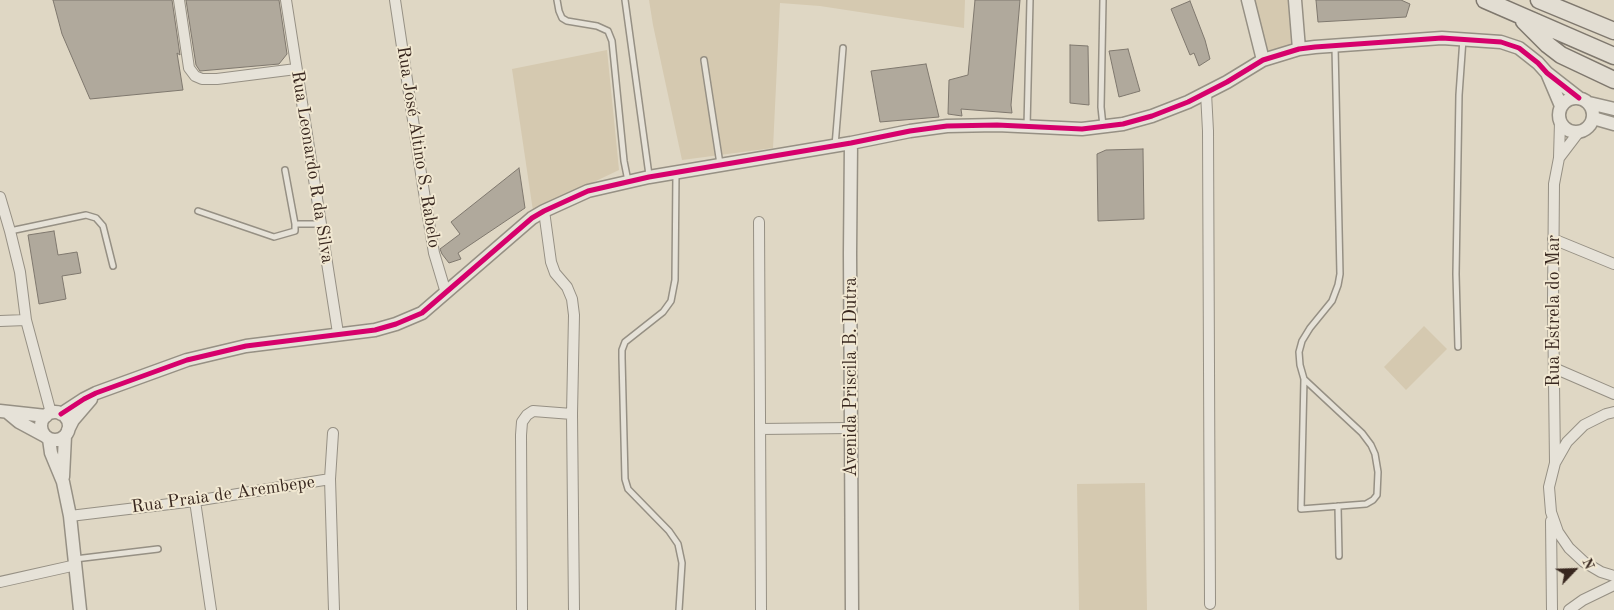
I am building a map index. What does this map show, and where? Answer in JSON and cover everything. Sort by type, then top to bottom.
[{"type":"highway","points":[[1485,0],[1614,56]]},
{"type":"highway","points":[[1539,0],[1614,31]]},
{"type":"highway","points":[[1517,14],[1548,45],[1561,55],[1614,80]]},
{"type":"street","points":[[179,0],[189,68],[195,76],[202,80],[217,79],[296,69]]},
{"type":"street","name":"Rua Leonardo R da Silva","points":[[286,0],[338,334]]},
{"type":"street","name":"Rua José Altino S. Rabelo","points":[[395,0],[434,253],[446,293]]},
{"type":"street","points":[[1248,0],[1263,60]]},
{"type":"street","points":[[1295,0],[1299,49]]},
{"type":"street","points":[[80,610],[70,516],[63,482],[47,438],[41,428],[41,424],[52,414],[96,393],[187,360],[246,346],[375,330],[422,314],[532,218],[544,210],[588,192],[649,177],[835,146],[910,130],[947,126],[997,125],[1082,129],[1123,124],[1152,116],[1206,93],[1263,60],[1299,49],[1334,46],[1442,38],[1501,42],[1518,48],[1538,63],[1547,73],[1584,100],[1592,108],[1593,118],[1588,128],[1578,132],[1567,130],[1558,117],[1561,106],[1568,99],[1584,100],[1614,109]]},
{"type":"street","points":[[1547,73],[1561,106]]},
{"type":"street","points":[[1206,93],[1208,131],[1210,604]]},
{"type":"street","points":[[1593,118],[1614,124]]},
{"type":"street","name":"Rua Estrela do Mar","points":[[1554,463],[1553,238],[1554,184],[1559,158],[1560,122]]},
{"type":"street","name":"Rua Estrela do Mar","points":[[1559,158],[1578,132]]},
{"type":"street","name":"Avenida Priscila B. Dutra","points":[[851,143],[852,610]]},
{"type":"street","points":[[0,197],[20,272],[26,320],[52,414]]},
{"type":"street","points":[[544,210],[550,262],[555,273],[567,287],[572,299],[574,315],[572,414],[574,610]]},
{"type":"street","points":[[759,222],[761,610]]},
{"type":"street","points":[[1553,238],[1614,264]]},
{"type":"street","points":[[0,321],[26,320]]},
{"type":"street","points":[[1554,368],[1614,394]]},
{"type":"street","points":[[4,412],[47,438],[58,440],[67,433],[73,420],[96,393]]},
{"type":"street","points":[[522,610],[522,422],[526,414],[533,411],[572,414]]},
{"type":"street","points":[[4,412],[52,414],[68,420],[63,482]]},
{"type":"street","points":[[1552,610],[1549,488],[1554,463],[1567,442],[1584,425],[1614,412]]},
{"type":"street","points":[[760,429],[851,428]]},
{"type":"street","name":"Rua Praia de Arembepe","points":[[70,516],[195,501],[330,479],[333,433]]},
{"type":"street","points":[[330,479],[334,610]]},
{"type":"street","points":[[195,501],[212,610]]},
{"type":"street","points":[[1551,512],[1558,532],[1569,548],[1584,562],[1601,572],[1614,576]]},
{"type":"street","points":[[0,582],[75,562]]},
{"type":"street","points":[[1569,610],[1583,600],[1614,585]]},
{"type":"lane","points":[[557,0],[562,18],[567,21],[597,26],[608,31],[612,41],[624,161],[628,182]]},
{"type":"lane","points":[[625,0],[649,177]]},
{"type":"lane","points":[[1027,126],[1030,0]]},
{"type":"lane","points":[[1103,0],[1101,107],[1103,126]]},
{"type":"lane","points":[[1458,347],[1456,274],[1459,115],[1463,39]]},
{"type":"lane","points":[[1304,379],[1362,433],[1371,445],[1375,454],[1378,472],[1377,495],[1366,504],[1301,510],[1304,379],[1299,352],[1302,341],[1310,328],[1332,301],[1340,274],[1334,46]]},
{"type":"lane","points":[[835,146],[843,48]]},
{"type":"lane","points":[[704,60],[720,165]]},
{"type":"lane","points":[[198,211],[274,237],[295,231],[285,170]]},
{"type":"lane","points":[[676,172],[675,280],[671,300],[663,312],[626,342],[622,350],[622,358],[625,479],[628,489],[669,531],[678,544],[682,563],[679,610]]},
{"type":"lane","points":[[10,231],[86,215],[96,218],[103,226],[113,266]]},
{"type":"lane","points":[[295,224],[321,224]]},
{"type":"lane","points":[[1338,506],[1339,556]]},
{"type":"lane","points":[[75,562],[158,549]]},
{"type":"shaded area","points":[[649,0],[965,0],[964,28],[820,6],[780,3],[773,148],[682,160]]},
{"type":"shaded area","points":[[1251,0],[1290,0],[1293,46],[1264,53]]},
{"type":"shaded area","points":[[607,50],[619,170],[533,211],[512,69]]},
{"type":"shaded area","points":[[1424,326],[1447,349],[1406,390],[1384,367]]},
{"type":"shaded area","points":[[1145,483],[1147,610],[1079,610],[1077,484]]},
{"type":"building","points":[[53,0],[172,0],[183,90],[90,99],[62,34]]},
{"type":"building","points":[[186,0],[279,0],[287,54],[279,64],[200,71],[196,65]]},
{"type":"building","points":[[975,0],[1020,0],[1011,105],[1012,113],[961,109],[962,116],[948,114],[949,80],[968,75]]},
{"type":"building","points":[[1316,0],[1401,0],[1410,4],[1406,17],[1318,22]]},
{"type":"building","points":[[1190,1],[1210,59],[1199,66],[1194,53],[1190,55],[1171,9]]},
{"type":"building","points":[[1070,45],[1088,46],[1089,105],[1070,103]]},
{"type":"building","points":[[1128,49],[1140,91],[1119,97],[1109,51]]},
{"type":"building","points":[[926,64],[939,117],[880,122],[871,71]]},
{"type":"building","points":[[1143,149],[1144,219],[1098,221],[1097,154],[1106,150]]},
{"type":"building","points":[[519,168],[525,208],[458,253],[461,259],[449,263],[440,249],[460,234],[451,222]]},
{"type":"building","points":[[54,231],[58,255],[77,252],[81,273],[62,276],[66,299],[39,304],[28,235]]},
{"type":"cycle path","points":[[61,414],[96,393],[187,360],[246,346],[375,330],[396,324],[422,313],[532,218],[544,211],[588,191],[649,177],[947,126],[997,125],[1082,129],[1123,124],[1152,116],[1188,102],[1227,82],[1263,60],[1299,49],[1315,47],[1442,38],[1501,42],[1519,48],[1579,98]]}]
